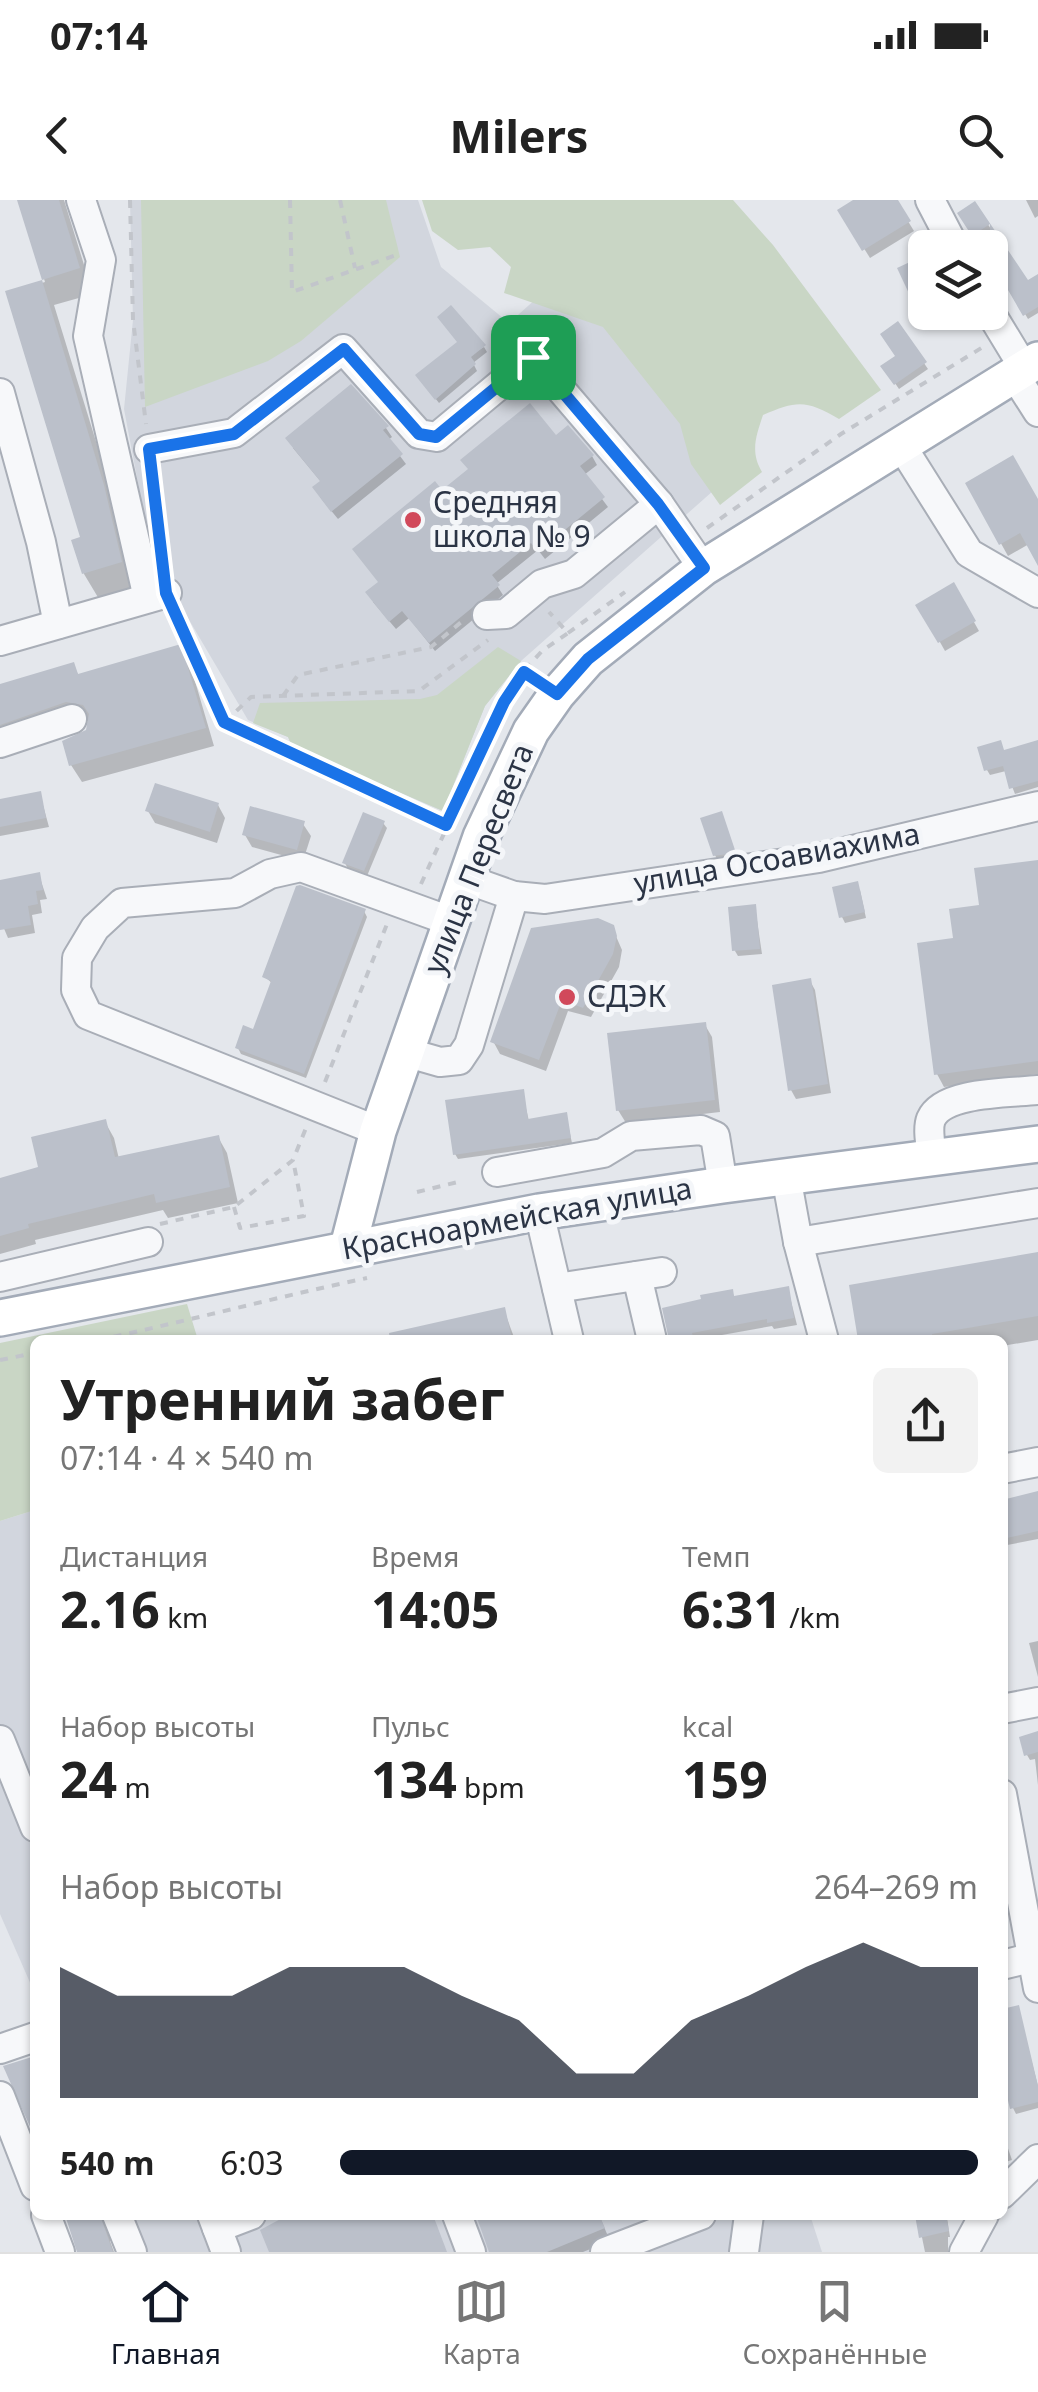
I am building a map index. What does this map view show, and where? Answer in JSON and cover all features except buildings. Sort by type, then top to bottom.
[{"type":"main road","name":"улица Пересвета","points":[[348,1247],[378,1131],[481,837],[532,730],[557,694],[695,555],[901,445],[1025,367]]},
{"type":"main road","name":"Красноармейская улица","points":[[0,1318],[539,1212],[722,1184],[1038,1144]]},
{"type":"street","points":[[0,641],[157,596],[88,336],[101,260],[82,200]]},
{"type":"street","points":[[930,200],[946,230]]},
{"type":"street","points":[[1000,330],[1025,367],[1038,412]]},
{"type":"street","points":[[149,449],[234,434],[344,349],[419,434],[436,437],[533,357],[658,504],[695,555]]},
{"type":"street","points":[[0,393],[41,542],[58,624]]},
{"type":"street","points":[[901,445],[970,553],[1038,593]]},
{"type":"street","points":[[485,621],[506,614],[542,584],[574,574],[658,504]]},
{"type":"street","points":[[0,743],[72,719]]},
{"type":"street","name":"улица Осоавиахима","points":[[466,879],[514,896],[545,899],[818,858],[1038,806]]},
{"type":"street","points":[[378,1131],[88,1015],[76,990],[77,958],[95,928],[122,903],[235,893],[270,874],[301,867],[450,921]]},
{"type":"street","points":[[405,1052],[440,1062],[460,1060],[514,896]]},
{"type":"street","points":[[932,1159],[929,1122],[939,1108],[952,1100],[1038,1090]]},
{"type":"street","points":[[497,1172],[603,1152],[631,1136],[701,1130],[715,1136],[722,1184]]},
{"type":"street","points":[[786,1176],[798,1242],[823,1335]]},
{"type":"street","points":[[798,1242],[1038,1203]]},
{"type":"street","points":[[539,1212],[567,1335]]},
{"type":"street","points":[[0,1277],[148,1242]]},
{"type":"street","points":[[557,1288],[650,1274],[652,1335]]},
{"type":"street","points":[[1008,1467],[1038,1462]]},
{"type":"street","points":[[1008,1708],[1038,1702]]},
{"type":"street","points":[[0,1740],[30,1815]]},
{"type":"street","points":[[1008,1824],[1038,1988]]},
{"type":"street","points":[[1008,1964],[1035,1957]]},
{"type":"street","points":[[0,2049],[30,2039]]},
{"type":"street","points":[[0,2096],[30,2173]]},
{"type":"street","points":[[1008,2164],[1038,2156]]},
{"type":"street","points":[[1008,2188],[1038,2156]]},
{"type":"street","points":[[48,2220],[60,2252]]},
{"type":"street","points":[[119,2220],[132,2252]]},
{"type":"street","points":[[218,2232],[241,2220]]},
{"type":"street","points":[[459,2220],[470,2252]]},
{"type":"street","points":[[605,2252],[687,2220]]},
{"type":"street","points":[[744,2252],[748,2220]]},
{"type":"street","points":[[964,2252],[981,2220]]},
{"type":"path","points":[[130,200],[133,320],[160,539]]},
{"type":"path","points":[[290,200],[292,292],[399,254]]},
{"type":"path","points":[[340,200],[356,268]]},
{"type":"path","points":[[695,555],[841,434],[988,330]]},
{"type":"path","points":[[416,895],[504,702],[524,672],[542,650],[626,591]]},
{"type":"path","points":[[157,596],[177,632]]},
{"type":"path","points":[[157,596],[224,722],[446,825]]},
{"type":"path","points":[[548,612],[568,634]]},
{"type":"path","points":[[224,722],[251,698],[419,691],[485,621]]},
{"type":"path","points":[[283,696],[298,675],[431,647],[485,621]]},
{"type":"path","points":[[524,672],[557,694]]},
{"type":"path","points":[[293,1160],[304,1216],[240,1228],[234,1207],[293,1160],[388,919]]},
{"type":"path","points":[[417,1192],[462,1181]]},
{"type":"path","points":[[122,1335],[368,1278]]},
{"type":"path","points":[[0,1360],[30,1354]]},
{"type":"shaded area","name":"Средняя школа № 9","points":[[130,200],[418,200],[441,267],[509,323],[538,297],[605,323],[714,461],[722,483],[521,661],[485,706],[443,811],[292,746],[288,737],[248,720],[152,557],[124,409],[133,320]]},
{"type":"shaded area","points":[[30,1512],[30,1983],[0,1914],[0,1521]]},
{"type":"shaded area","points":[[132,2220],[812,2220],[822,2252],[146,2252]]},
{"type":"green space","points":[[141,200],[386,200],[400,257],[301,341],[268,361],[145,407]]},
{"type":"green space","points":[[422,200],[733,200],[773,245],[881,390],[839,419],[802,404],[763,415],[755,451],[762,472],[720,505],[691,464],[680,424],[603,327],[504,293],[511,267],[490,247],[458,250],[432,231]]},
{"type":"green space","points":[[498,647],[521,661],[485,706],[443,811],[292,746],[288,737],[253,723],[260,703],[420,699],[437,695]]},
{"type":"green space","points":[[187,1304],[196,1335],[38,1335]]},
{"type":"green space","points":[[30,1337],[30,1512],[0,1521],[0,1343]]},
{"type":"place","name":"Средняя школа № 9","points":[[413,520]]},
{"type":"place","name":"СДЭК","points":[[567,997]]},
{"type":"route","points":[[344,349],[419,434],[436,437],[533,357],[658,504],[704,568],[588,659],[557,694],[524,672],[504,702],[446,825],[224,722],[166,593],[149,449],[234,434],[344,349]]}]
